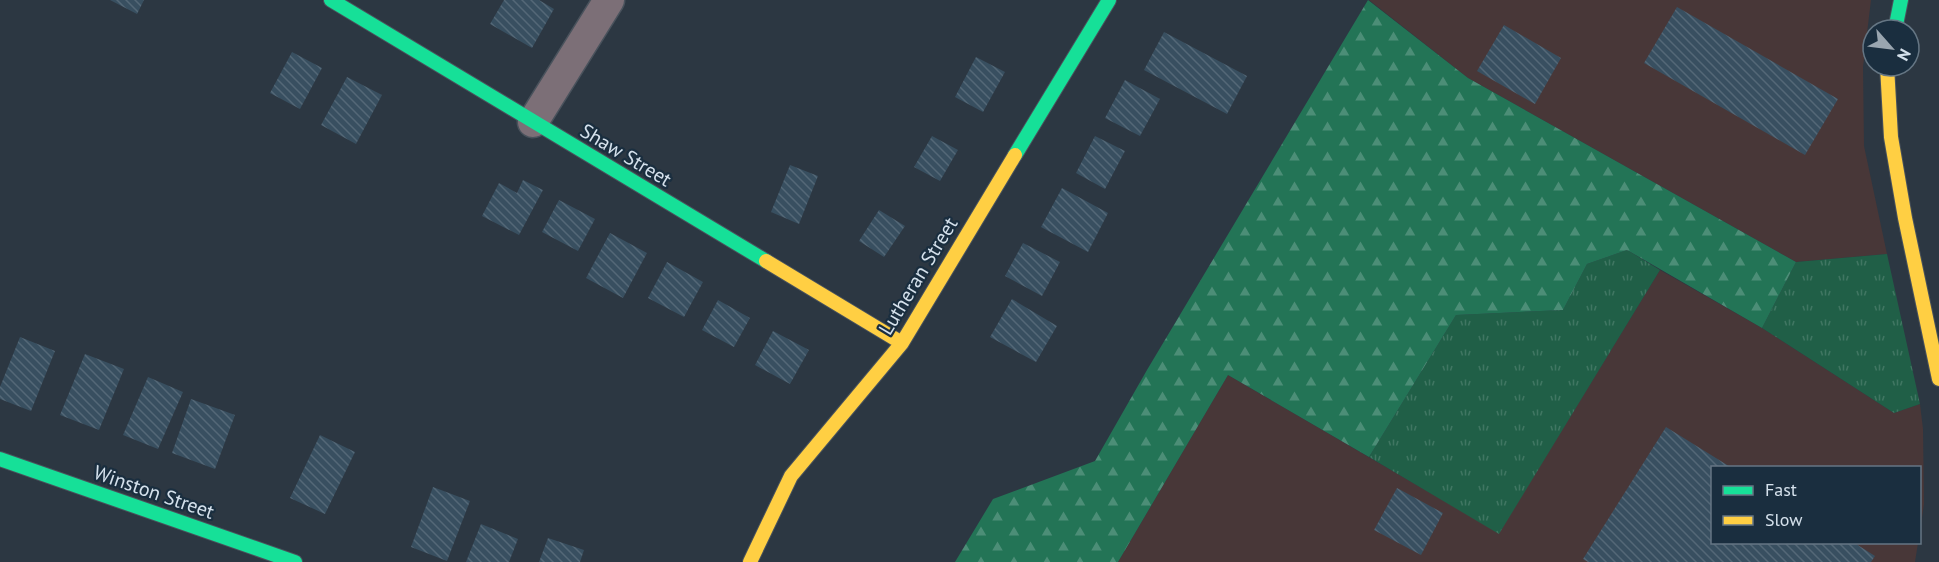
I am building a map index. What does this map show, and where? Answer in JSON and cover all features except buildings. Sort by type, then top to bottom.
[{"type":"street","name":"Shaw Street","points":[[331,0],[902,343]]},
{"type":"street","points":[[533,122],[609,0]]},
{"type":"street","name":"Lutheran Street","points":[[750,562],[791,476],[902,343],[1109,0]]},
{"type":"street","points":[[1897,18],[1901,0]]},
{"type":"street","points":[[1888,78],[1891,137],[1905,218],[1939,379]]},
{"type":"street","name":"Winston Street","points":[[0,459],[295,562]]},
{"type":"shaded area","points":[[1369,0],[1871,0],[1869,18],[1861,18],[1864,146],[1887,254],[1796,262],[1468,78]]},
{"type":"shaded area","points":[[1660,270],[1762,328],[1894,413],[1920,404],[1923,429],[1924,504],[1921,524],[1921,466],[1711,466],[1711,544],[1918,544],[1915,562],[1118,562],[1228,375],[1499,533]]},
{"type":"green space","points":[[1368,0],[1468,78],[1796,262],[1762,328],[1627,250],[1587,264],[1563,310],[1456,315],[1369,457],[1228,375],[1118,562],[955,562],[993,499],[1095,461]]},
{"type":"green space","points":[[1627,250],[1660,270],[1499,534],[1369,457],[1456,315],[1563,310],[1587,264]]},
{"type":"green space","points":[[1887,254],[1920,404],[1894,413],[1762,328],[1796,262]]},
{"type":"traffic: fast","points":[[331,0],[766,261]]},
{"type":"traffic: fast","points":[[1015,155],[1109,0]]},
{"type":"traffic: fast","points":[[1897,18],[1901,0]]},
{"type":"traffic: fast","points":[[0,459],[295,562]]},
{"type":"traffic: slow","points":[[1888,78],[1891,137],[1905,218],[1939,379]]},
{"type":"traffic: slow","points":[[750,562],[791,476],[902,343],[1015,155]]},
{"type":"traffic: slow","points":[[766,261],[902,343]]}]
